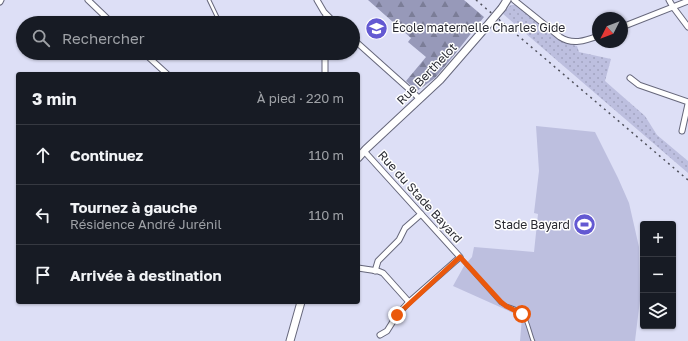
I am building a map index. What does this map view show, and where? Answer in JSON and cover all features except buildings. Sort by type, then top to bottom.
[{"type":"street","points":[[88,0],[105,16]]},
{"type":"street","points":[[317,0],[326,15]]},
{"type":"street","name":"Rue Berthelot","points":[[360,156],[440,80],[508,0]]},
{"type":"street","points":[[514,0],[560,37],[566,40],[580,42],[592,38]]},
{"type":"street","points":[[669,0],[688,27]]},
{"type":"street","points":[[628,25],[688,1]]},
{"type":"street","points":[[360,45],[420,99]]},
{"type":"street","points":[[152,60],[165,72]]},
{"type":"street","points":[[325,60],[326,72]]},
{"type":"street","points":[[630,78],[639,86],[688,103],[682,131]]},
{"type":"street","name":"Rue du Stade Bayard","points":[[364,151],[460,257]]},
{"type":"street","points":[[375,271],[378,261],[399,240],[405,228],[421,214]]},
{"type":"street","points":[[380,335],[387,331],[397,315],[409,302],[460,257]]},
{"type":"street","points":[[360,268],[378,271],[385,275],[409,302]]},
{"type":"street","points":[[290,341],[300,304]]},
{"type":"lane","points":[[209,0],[217,16]]},
{"type":"lane","points":[[460,257],[501,302],[506,306],[520,312],[524,316],[534,341]]},
{"type":"shaded area","points":[[511,5],[515,5],[560,41],[577,46],[579,52],[611,59],[605,81],[645,116],[657,135],[688,161],[688,173],[502,13]]},
{"type":"shaded area","name":"Stade Bayard","points":[[536,126],[595,132],[629,203],[639,247],[640,300],[635,341],[520,341],[522,317],[453,286],[464,266],[472,257],[474,247],[534,252],[538,214],[534,213],[539,171]]},
{"type":"green space","points":[[368,0],[464,0],[484,17],[435,78],[417,91],[406,81],[426,57],[408,42],[411,38]]},
{"type":"railway","points":[[476,0],[688,180]]},
{"type":"place","name":"École maternelle Charles Gide","points":[[377,28]]},
{"type":"place","name":"Stade Bayard","points":[[585,225]]},
{"type":"route","points":[[397,315],[409,302],[460,257],[501,302],[522,314]]}]
